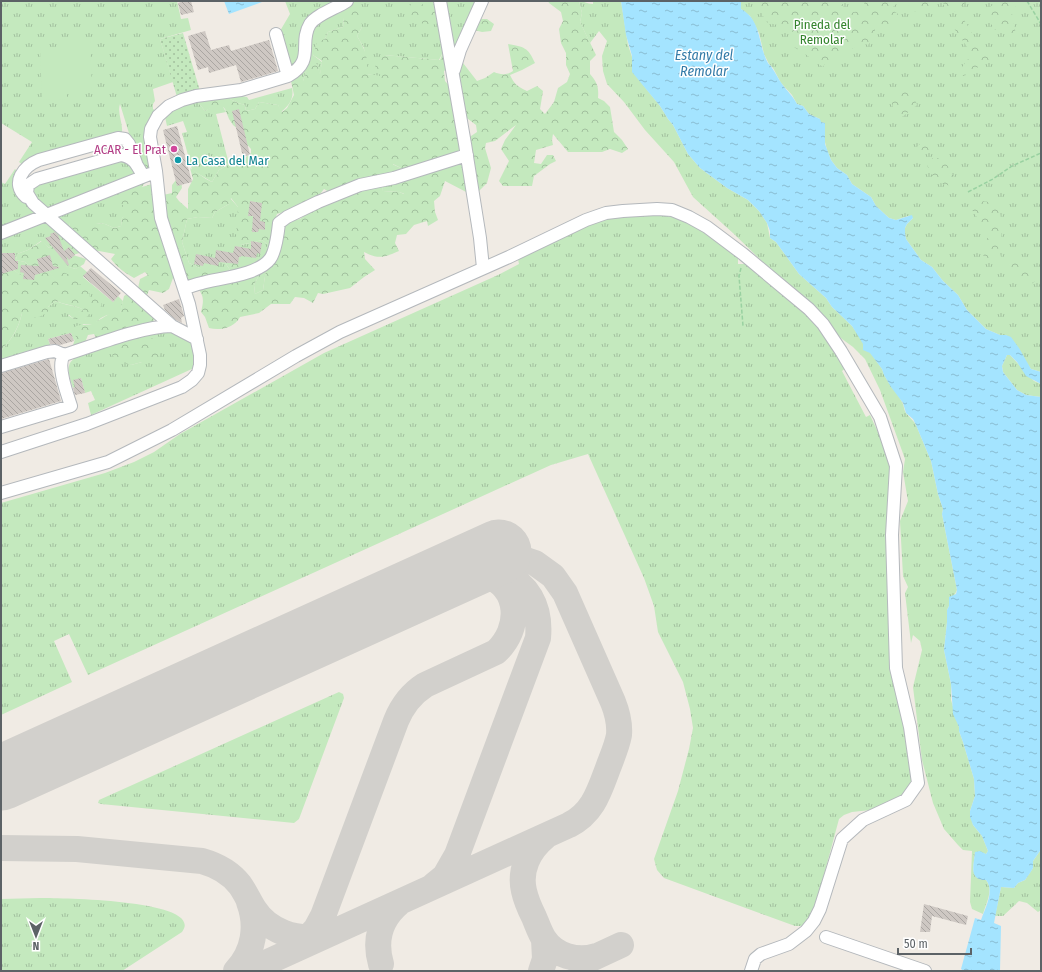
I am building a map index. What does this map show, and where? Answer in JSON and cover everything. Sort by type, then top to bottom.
[{"type":"lane","points":[[1,452],[87,424],[182,388],[198,373],[200,355],[194,326],[184,288],[161,218],[156,171],[150,137],[151,129],[158,116],[169,106],[196,96],[241,90],[288,76],[297,71],[303,62],[307,30],[312,22],[347,1]]},
{"type":"lane","points":[[440,1],[467,155],[480,238],[483,268]]},
{"type":"lane","points":[[453,73],[460,50],[482,1]]},
{"type":"lane","points":[[276,34],[288,76]]},
{"type":"lane","points":[[143,176],[136,163],[129,144],[125,139],[118,138],[30,163],[22,171],[19,179],[23,196],[46,214],[172,326],[196,339]]},
{"type":"lane","points":[[33,203],[27,193],[28,185],[37,179],[121,155],[129,156],[136,163]]},
{"type":"lane","points":[[184,288],[241,274],[263,266],[271,258],[277,239],[279,223],[287,217],[318,202],[360,186],[394,178],[467,155]]},
{"type":"lane","points":[[1,232],[156,171]]},
{"type":"lane","points":[[1,493],[108,462],[172,430],[296,356],[340,332],[586,220],[606,213],[641,209],[657,209],[672,210],[707,227],[743,254],[809,309],[822,324],[841,351],[880,417],[896,466],[892,535],[896,668],[910,727],[918,783],[906,800],[863,820],[842,839],[820,909],[814,921],[806,931],[789,944],[761,954],[755,959],[750,970]]},
{"type":"lane","points":[[1,427],[71,406],[60,368],[61,359],[64,355],[136,332],[160,326],[172,326]]},
{"type":"lane","points":[[1,366],[47,352],[55,351],[64,355]]},
{"type":"lane","points":[[826,936],[925,971]]},
{"type":"path","points":[[1028,1],[1041,24]]},
{"type":"path","points":[[968,192],[993,180],[1012,166],[1041,153]]},
{"type":"path","points":[[743,254],[739,276],[743,326]]},
{"type":"green space","points":[[1,1],[177,1],[181,19],[188,18],[191,30],[160,39],[173,82],[153,89],[155,101],[153,104],[153,109],[156,111],[150,164],[143,167],[132,143],[120,104],[119,111],[122,132],[23,165],[19,162],[32,142],[1,123]]},
{"type":"green space","points":[[285,1],[437,1],[443,52],[439,60],[384,55],[382,77],[367,74],[364,48],[357,36],[362,27],[344,18],[343,27],[328,32],[325,39],[313,55],[322,62],[320,76],[317,64],[306,72],[303,81],[291,81],[280,31],[290,14]]},
{"type":"green space","points":[[414,1],[442,12],[438,23],[429,26],[413,20],[409,12],[409,7]]},
{"type":"green space","points":[[445,1],[478,1],[454,54]]},
{"type":"green space","points":[[548,1],[579,1],[582,13],[580,22],[596,55],[590,61],[590,74],[597,85],[598,98],[610,107],[614,132],[628,149],[622,153],[610,149],[602,152],[568,152],[553,134],[553,145],[536,150],[534,163],[541,164],[547,155],[553,155],[556,161],[534,176],[532,186],[503,186],[499,181],[509,161],[501,149],[505,140],[516,125],[495,141],[486,143],[485,148],[491,168],[487,183],[479,191],[470,194],[445,181],[440,196],[434,201],[435,212],[438,220],[428,226],[427,221],[414,225],[406,234],[397,235],[395,243],[399,251],[390,255],[378,257],[364,252],[365,259],[375,270],[350,288],[323,294],[318,293],[313,303],[304,298],[295,297],[290,304],[271,304],[259,313],[240,317],[234,324],[222,329],[209,328],[205,317],[201,312],[203,298],[197,287],[179,287],[173,278],[169,289],[163,293],[149,290],[147,295],[150,301],[160,312],[151,324],[142,323],[142,328],[155,341],[155,349],[161,351],[159,359],[152,362],[142,362],[131,365],[116,360],[111,353],[111,346],[97,340],[94,334],[88,335],[86,340],[91,344],[77,350],[73,345],[76,336],[73,332],[76,326],[92,324],[114,311],[120,313],[124,296],[129,293],[137,293],[140,279],[148,275],[145,272],[134,278],[127,274],[111,259],[115,254],[89,250],[73,255],[86,259],[84,264],[76,269],[61,266],[46,268],[57,281],[58,274],[63,272],[72,277],[79,283],[82,289],[89,291],[90,298],[101,294],[101,305],[96,315],[89,314],[85,319],[74,319],[68,314],[84,310],[56,301],[48,307],[48,312],[41,316],[32,318],[25,316],[22,313],[14,334],[1,351],[1,273],[6,259],[14,270],[28,281],[31,279],[31,268],[25,262],[16,260],[17,254],[28,250],[42,241],[49,248],[55,240],[57,234],[69,228],[70,223],[105,224],[114,228],[121,226],[122,218],[127,213],[123,209],[123,205],[114,208],[110,194],[112,184],[114,180],[136,176],[146,163],[152,164],[146,181],[142,187],[152,184],[163,195],[172,193],[172,185],[176,180],[181,182],[182,188],[176,197],[188,209],[188,189],[193,179],[190,168],[212,182],[219,170],[233,160],[242,160],[251,153],[251,149],[242,139],[240,131],[233,125],[223,107],[213,107],[205,111],[197,101],[232,87],[230,99],[245,105],[246,111],[255,109],[259,102],[278,105],[282,112],[287,108],[294,95],[291,81],[303,81],[311,62],[317,64],[320,74],[322,61],[313,55],[317,42],[325,39],[328,32],[343,27],[344,18],[353,9],[361,15],[362,27],[357,36],[366,54],[367,74],[381,76],[375,66],[384,55],[440,60],[443,52],[452,66],[444,71],[445,81],[453,90],[456,102],[462,90],[461,83],[454,77],[463,63],[477,81],[494,72],[506,74],[513,71],[508,44],[518,46],[528,51],[535,63],[510,75],[513,81],[524,90],[527,91],[537,86],[543,91],[540,109],[545,114],[554,102],[558,88],[567,82],[570,74],[566,65],[566,53],[561,43],[559,29],[563,21],[561,12]],"holes":[[[459,112],[476,125],[477,132],[468,138]],[[393,164],[403,169],[405,172],[399,177],[404,194],[399,192],[383,191],[382,184],[392,174],[394,169]],[[324,189],[336,196],[318,206],[300,219],[273,225],[277,214],[314,202]],[[231,198],[238,207],[236,238],[241,245],[262,240],[267,244],[267,262],[263,290],[255,294],[254,285],[262,269],[250,263],[224,261],[230,270],[211,273],[189,263],[182,242],[187,219],[198,217],[212,218],[215,212],[229,204]]]},
{"type":"green space","points":[[579,1],[593,4],[593,1],[621,1],[628,45],[640,81],[673,125],[688,154],[700,168],[727,188],[748,200],[759,211],[767,223],[770,238],[776,242],[799,274],[826,298],[832,307],[852,326],[882,369],[886,379],[901,400],[904,410],[916,425],[931,461],[938,494],[943,509],[942,514],[957,590],[947,610],[944,650],[951,684],[951,700],[974,779],[975,796],[970,811],[973,825],[982,836],[988,851],[986,854],[975,852],[973,869],[975,876],[982,880],[986,880],[989,888],[989,897],[983,914],[972,909],[970,902],[972,851],[963,850],[944,829],[933,803],[922,760],[913,687],[922,650],[920,641],[913,635],[911,643],[905,593],[908,587],[903,576],[900,521],[908,501],[903,472],[905,459],[880,390],[865,359],[842,339],[734,234],[693,197],[674,162],[607,84],[603,71],[602,56],[607,41],[599,31],[590,43],[580,22],[582,13]]},
{"type":"green space","points":[[741,1],[1041,1],[1041,372],[1031,369],[1006,335],[1000,335],[986,329],[967,310],[958,295],[943,281],[932,267],[921,260],[906,239],[905,228],[913,218],[908,216],[896,220],[889,218],[876,206],[871,197],[852,184],[847,175],[837,168],[831,160],[827,150],[824,138],[825,123],[820,122],[820,119],[809,114],[803,106],[797,104],[792,95],[781,83],[764,54],[759,33],[754,23],[750,16],[741,9]]},
{"type":"green space","name":"Pineda del Remolar","points":[[756,1],[841,1],[846,14],[862,10],[865,1],[899,1],[891,9],[898,14],[901,28],[875,28],[875,36],[868,45],[861,42],[835,62],[826,62],[823,67],[790,45],[793,32],[784,26],[768,23]]},
{"type":"green space","points":[[913,1],[936,1],[934,5],[924,10],[914,11],[907,8]]},
{"type":"green space","points":[[946,1],[968,1],[956,11],[948,12],[943,4]]},
{"type":"green space","points":[[988,1],[1021,1],[1019,6],[1011,8],[1016,35],[1010,36],[1003,29],[995,30],[988,19],[987,11],[993,4]]},
{"type":"green space","points":[[963,18],[978,43],[976,48],[986,49],[990,56],[989,62],[980,65],[972,73],[963,76],[960,70],[971,55],[968,48],[953,27],[955,19]]},
{"type":"green space","points":[[474,19],[487,19],[494,24],[491,31],[482,32],[474,30]]},
{"type":"green space","points":[[183,33],[200,91],[177,97],[160,39]]},
{"type":"green space","points":[[65,38],[90,38],[92,92],[67,92],[67,99],[42,100],[40,47],[65,47]]},
{"type":"green space","points":[[292,88],[291,101],[281,112],[278,105],[259,102],[255,109],[246,111],[245,105],[230,99],[231,94],[247,97],[249,100]]},
{"type":"green space","points":[[901,90],[909,91],[914,97],[917,105],[902,117],[895,116],[891,98]]},
{"type":"green space","points":[[197,101],[205,111],[213,106],[223,107],[226,112],[216,114],[229,164],[219,170],[212,182],[192,170],[182,133],[187,132],[183,121],[167,126],[165,117],[176,108]]},
{"type":"green space","points":[[921,143],[930,145],[932,148],[929,153],[921,155],[915,149]]},
{"type":"green space","points":[[124,158],[137,174],[46,208],[36,201],[34,195],[35,183]]},
{"type":"green space","points":[[933,158],[943,158],[954,177],[954,184],[943,184],[936,180],[927,166],[927,162]]},
{"type":"green space","points":[[392,164],[403,169],[405,172],[399,177],[405,194],[383,191],[382,184]]},
{"type":"green space","points":[[15,169],[18,172],[19,196],[35,213],[1,228],[1,182],[5,184]]},
{"type":"green space","points":[[110,193],[123,204],[128,214],[122,218],[121,226],[114,228],[105,224],[70,223],[69,228],[58,218],[59,213]]},
{"type":"green space","points":[[230,198],[238,207],[241,245],[262,240],[267,244],[267,262],[263,290],[255,294],[254,285],[262,269],[224,261],[230,270],[210,275],[189,263],[182,242],[187,219],[198,217],[212,218],[215,212],[229,204]]},
{"type":"green space","points":[[981,201],[998,203],[1001,221],[1001,239],[996,241],[1001,257],[996,263],[988,262],[979,249],[982,243],[990,236],[972,210],[976,203]]},
{"type":"green space","points":[[661,215],[681,220],[711,237],[738,256],[738,264],[747,264],[805,313],[847,367],[842,371],[866,417],[870,415],[883,443],[891,473],[887,513],[888,568],[896,682],[912,776],[910,787],[897,799],[880,809],[852,812],[839,819],[814,912],[802,926],[795,926],[664,878],[657,870],[654,859],[678,791],[689,749],[693,728],[690,709],[683,682],[658,632],[654,606],[644,578],[588,454],[551,465],[88,675],[69,634],[54,641],[72,682],[1,715],[1,503],[105,473],[134,462],[154,452],[180,434],[324,353],[498,275],[519,264],[518,259],[592,223],[612,217]]},
{"type":"green space","points":[[45,219],[62,232],[49,248],[41,241],[28,250],[17,254],[16,260],[25,262],[31,268],[31,279],[28,282],[14,270],[6,259],[1,272],[1,234]]},
{"type":"green space","points":[[1009,259],[1017,261],[1035,281],[1029,286],[1015,280],[1007,270]]},
{"type":"green space","points":[[62,265],[76,269],[80,266],[87,272],[83,277],[113,302],[118,296],[123,301],[120,314],[107,315],[94,324],[83,324],[74,341],[71,333],[48,339],[51,348],[7,360],[1,359],[1,351],[9,342],[19,324],[22,313],[48,307],[56,301],[85,310],[68,315],[74,319],[85,319],[89,298],[57,282],[48,271],[54,269],[53,266]]},
{"type":"green space","points":[[169,331],[183,337],[191,343],[194,352],[194,368],[91,415],[88,403],[95,400],[91,391],[85,393],[81,378],[73,388],[68,371],[71,362],[80,355],[111,346],[131,365],[142,362],[152,362],[155,349],[148,335]]},
{"type":"green space","points":[[1007,355],[1010,355],[1034,381],[1041,384],[1041,397],[1026,395],[1017,390],[1003,372],[1002,366]]},
{"type":"green space","points":[[339,692],[343,694],[344,698],[299,819],[294,823],[98,803],[99,800]]},
{"type":"green space","points":[[1041,832],[1041,910],[1038,912],[1027,903],[1019,901],[1003,916],[995,916],[1001,887],[1014,888],[1018,883],[1025,880],[1033,868],[1033,861],[1040,851]]},
{"type":"green space","points":[[40,898],[98,900],[152,907],[172,913],[184,921],[182,932],[122,971],[1,971],[1,899]]},
{"type":"water","points":[[224,1],[261,1],[262,2],[229,14]]},
{"type":"water","name":"Estany del Remolar","points":[[621,1],[741,1],[741,9],[753,20],[768,63],[781,82],[797,104],[803,106],[809,114],[825,123],[825,144],[831,160],[837,168],[847,175],[852,184],[871,197],[876,206],[889,218],[896,220],[912,215],[913,218],[905,228],[906,239],[921,260],[932,267],[943,281],[958,295],[967,310],[986,329],[1000,335],[1011,337],[1031,369],[1041,372],[1041,384],[1026,376],[1017,362],[1010,355],[1007,355],[1002,366],[1003,372],[1017,390],[1026,395],[1041,397],[1041,832],[1040,851],[1033,861],[1033,868],[1025,880],[1018,883],[1014,888],[1001,887],[994,923],[1001,926],[1000,971],[964,971],[961,969],[975,918],[981,920],[987,905],[990,889],[986,880],[980,879],[974,875],[973,867],[975,852],[980,851],[986,854],[988,851],[982,836],[973,825],[970,817],[970,811],[975,796],[974,779],[959,727],[953,714],[951,684],[944,650],[949,597],[956,594],[957,590],[942,514],[943,509],[938,494],[931,461],[913,419],[906,413],[903,403],[891,387],[882,369],[870,353],[863,350],[863,344],[852,326],[832,307],[826,298],[799,274],[776,242],[770,238],[770,231],[767,223],[759,211],[748,200],[727,188],[700,168],[688,154],[673,125],[660,106],[632,72],[632,56],[626,35]]},
{"type":"building","points":[[180,1],[191,1],[194,12],[181,15],[178,3],[181,2]]},
{"type":"building","points":[[205,31],[211,50],[229,45],[231,51],[269,40],[278,71],[241,82],[236,65],[209,73],[208,67],[198,70],[188,36]]},
{"type":"building","points":[[239,109],[250,155],[243,157],[232,111]]},
{"type":"building","name":"La Casa del Mar","points":[[177,126],[192,182],[177,186],[163,130]]},
{"type":"building","points":[[250,201],[262,203],[260,221],[265,222],[265,230],[259,229],[258,232],[252,232],[253,216],[248,216]]},
{"type":"building","points":[[55,232],[58,235],[64,251],[69,247],[75,255],[69,260],[66,256],[68,266],[45,238],[51,236],[50,234]]},
{"type":"building","points":[[251,241],[262,243],[260,254],[257,253],[256,258],[241,256],[239,257],[238,264],[219,262],[218,266],[204,263],[203,266],[194,264],[196,254],[215,258],[216,250],[233,253],[235,246],[251,249]]},
{"type":"building","points":[[1,253],[15,253],[15,261],[18,261],[18,269],[1,274]]},
{"type":"building","points":[[50,255],[53,266],[59,268],[35,275],[34,280],[23,279],[24,273],[20,272],[21,265],[39,266],[37,259]]},
{"type":"building","points":[[91,268],[121,293],[113,302],[83,276]]},
{"type":"building","points":[[179,299],[184,316],[181,318],[182,323],[176,320],[165,310],[163,305]]},
{"type":"building","points":[[71,333],[74,341],[60,345],[50,344],[48,339]]},
{"type":"building","points":[[49,359],[61,401],[1,419],[1,373]]},
{"type":"building","points":[[81,378],[85,393],[75,395],[73,380]]},
{"type":"building","points":[[924,904],[968,916],[966,925],[932,916],[930,932],[920,932]]},
{"type":"taxiway","points":[[248,971],[569,825],[584,814],[594,801],[617,743],[619,735],[619,722],[613,702],[565,593],[553,576],[535,563],[523,559],[495,557],[476,562]]},
{"type":"taxiway","points":[[434,885],[445,876],[457,855],[538,638],[537,616],[535,606],[530,597],[525,589],[517,582],[498,571]]},
{"type":"taxiway","points":[[301,945],[316,929],[323,916],[396,721],[404,705],[415,692],[425,685],[496,652],[504,643],[510,632],[514,610],[506,589],[498,581],[486,575],[474,572],[455,572]]},
{"type":"taxiway","points":[[545,837],[534,848],[524,868],[523,883],[530,908],[543,937],[554,950],[575,958],[589,958],[596,956]]},
{"type":"taxiway","points":[[1,848],[77,849],[202,861],[218,867],[232,876],[240,885],[260,917],[275,929],[283,933],[302,937],[321,936]]},
{"type":"taxiway","points":[[236,971],[247,956],[253,938],[254,929],[252,911],[249,902]]},
{"type":"taxiway","points":[[381,964],[378,947],[380,930],[387,916],[399,903]]},
{"type":"taxiway","points":[[541,971],[545,959],[544,939]]},
{"type":"taxiway","points":[[580,964],[621,945]]},
{"type":"runway","points":[[1,778],[499,552]]},
{"type":"place","name":"ACAR - El Prat","points":[[174,149]]},
{"type":"place","name":"La Casa del Mar","points":[[178,160]]}]
